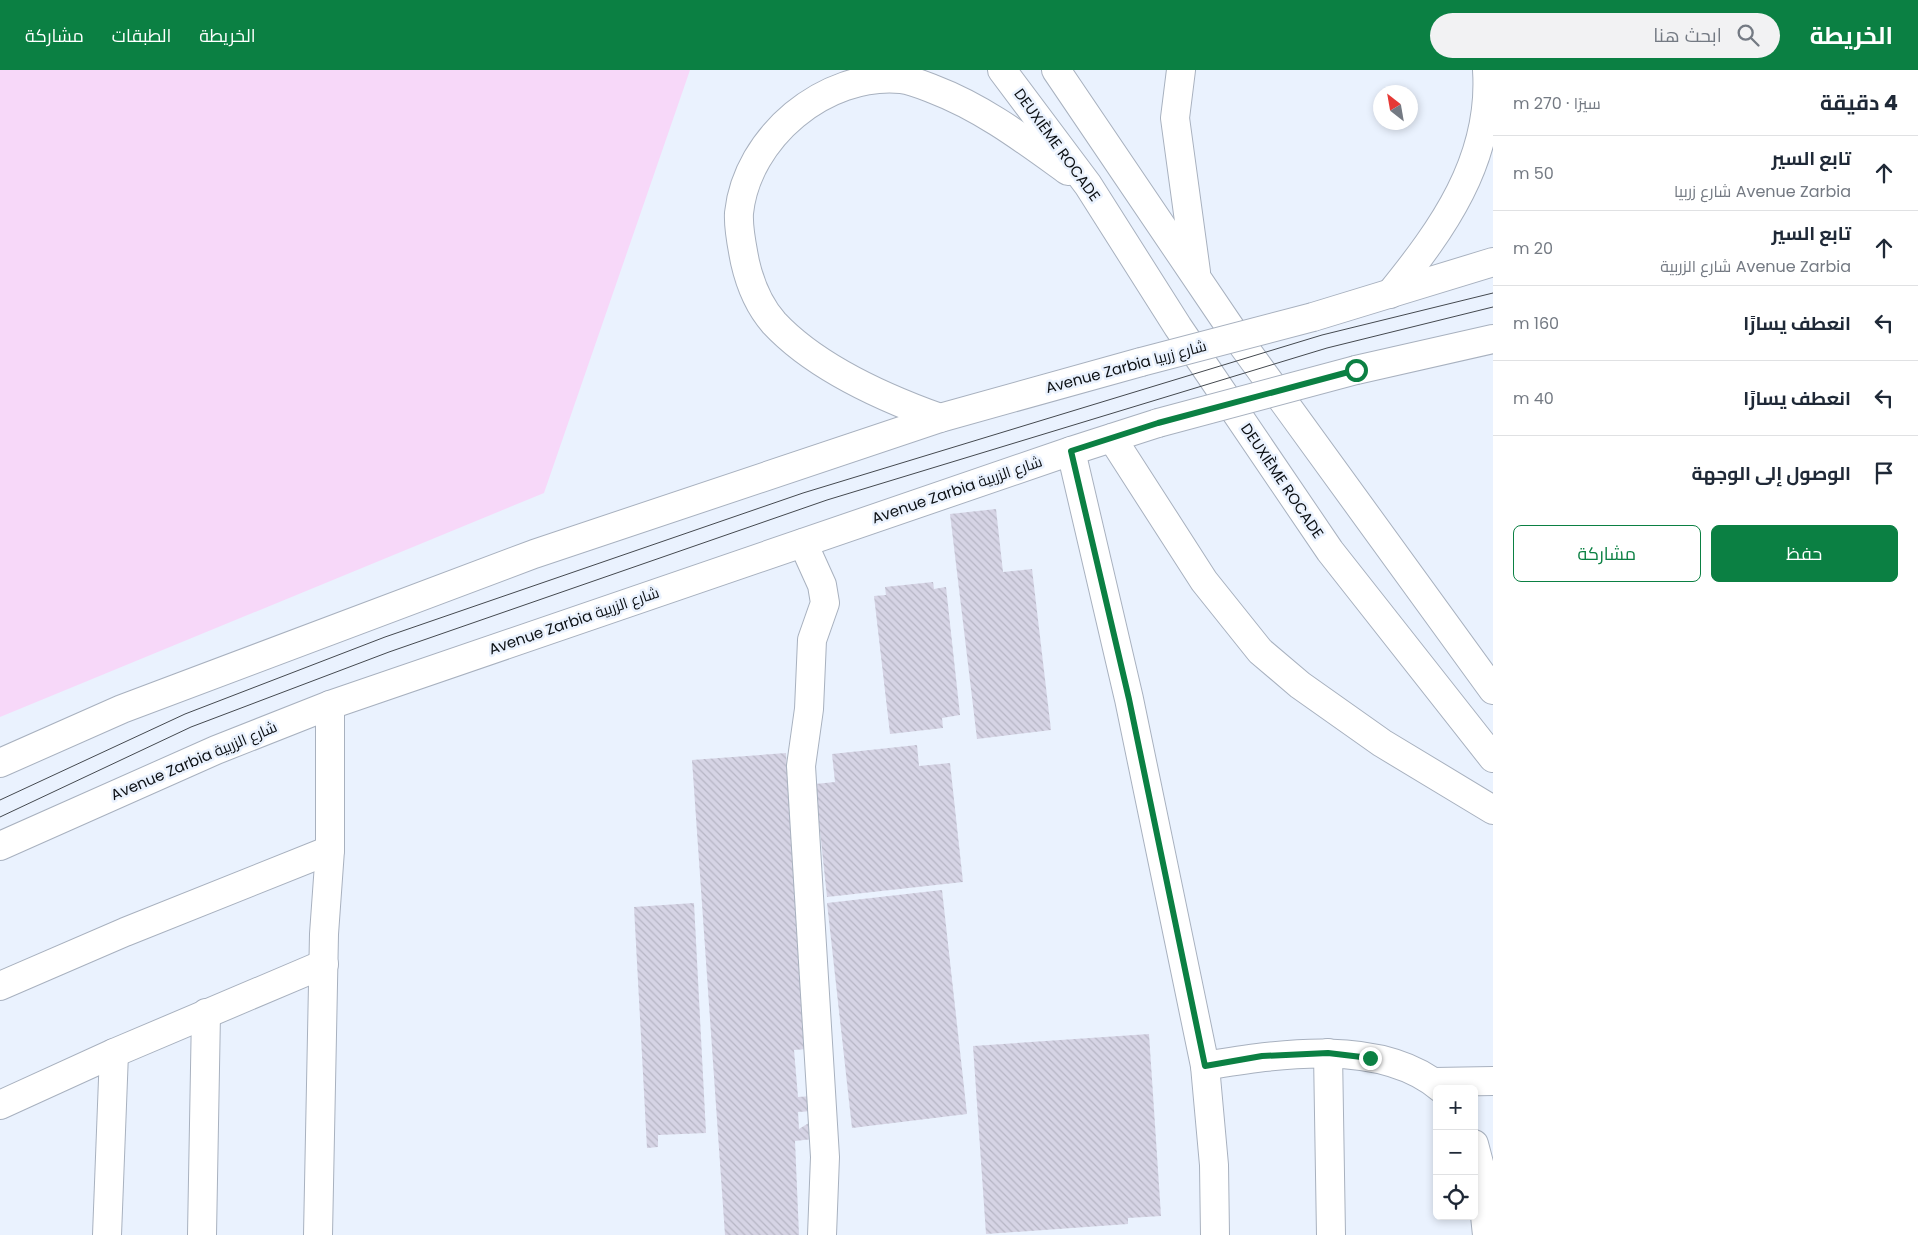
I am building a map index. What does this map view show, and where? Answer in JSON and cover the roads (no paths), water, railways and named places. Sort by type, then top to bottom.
[{"type":"main road","name":"DEUXIÈME ROCADE","points":[[1002,70],[1088,185],[1178,328],[1330,551],[1493,758]]},
{"type":"main road","points":[[1056,70],[1236,336],[1493,690]]},
{"type":"main road","points":[[1181,70],[1175,118],[1197,279]]},
{"type":"main road","points":[[1390,294],[1438,236],[1458,206],[1483,155],[1490,122],[1492,91],[1487,70]]},
{"type":"main road","points":[[940,418],[908,407],[806,351],[774,322],[756,295],[741,243],[739,214],[744,191],[765,146],[787,122],[811,103],[838,88],[866,80],[902,79],[962,100],[999,122],[1088,185]]},
{"type":"main road","points":[[1390,294],[1493,262]]},
{"type":"main road","name":"Avenue Zarbia شارع زربيا","points":[[940,418],[1141,362],[1314,317],[1390,294]]},
{"type":"main road","name":"Avenue Zarbia شارع الزربية","points":[[0,846],[216,750],[330,705],[1071,451],[1158,423],[1356,370],[1493,340]]},
{"type":"main road","points":[[0,763],[122,708],[534,554],[940,418]]},
{"type":"main road","points":[[1112,438],[1204,581],[1260,651],[1300,685],[1382,743],[1493,810]]},
{"type":"main road","points":[[1071,451],[1131,708],[1205,1066],[1214,1165],[1215,1235]]},
{"type":"main road","points":[[802,543],[822,585],[825,603],[812,640],[809,709],[801,766],[825,1157],[822,1235]]},
{"type":"main road","points":[[318,1235],[324,964],[330,850],[330,705]]},
{"type":"main road","points":[[0,986],[125,932],[330,850]]},
{"type":"main road","points":[[0,1105],[114,1053],[324,964]]},
{"type":"main road","points":[[202,1235],[206,1013]]},
{"type":"main road","points":[[106,1235],[114,1053]]},
{"type":"main road","points":[[1205,1066],[1262,1056],[1328,1053],[1394,1063],[1418,1072],[1438,1085],[1493,1082]]},
{"type":"main road","points":[[1328,1053],[1331,1235]]},
{"type":"main road","points":[[1478,1159],[1487,1235]]},
{"type":"tram line","points":[[0,800],[185,714],[385,637],[803,493],[1322,335],[1493,293]]},
{"type":"tram line","points":[[0,817],[191,727],[389,652],[827,500],[1327,348],[1493,307]]}]
